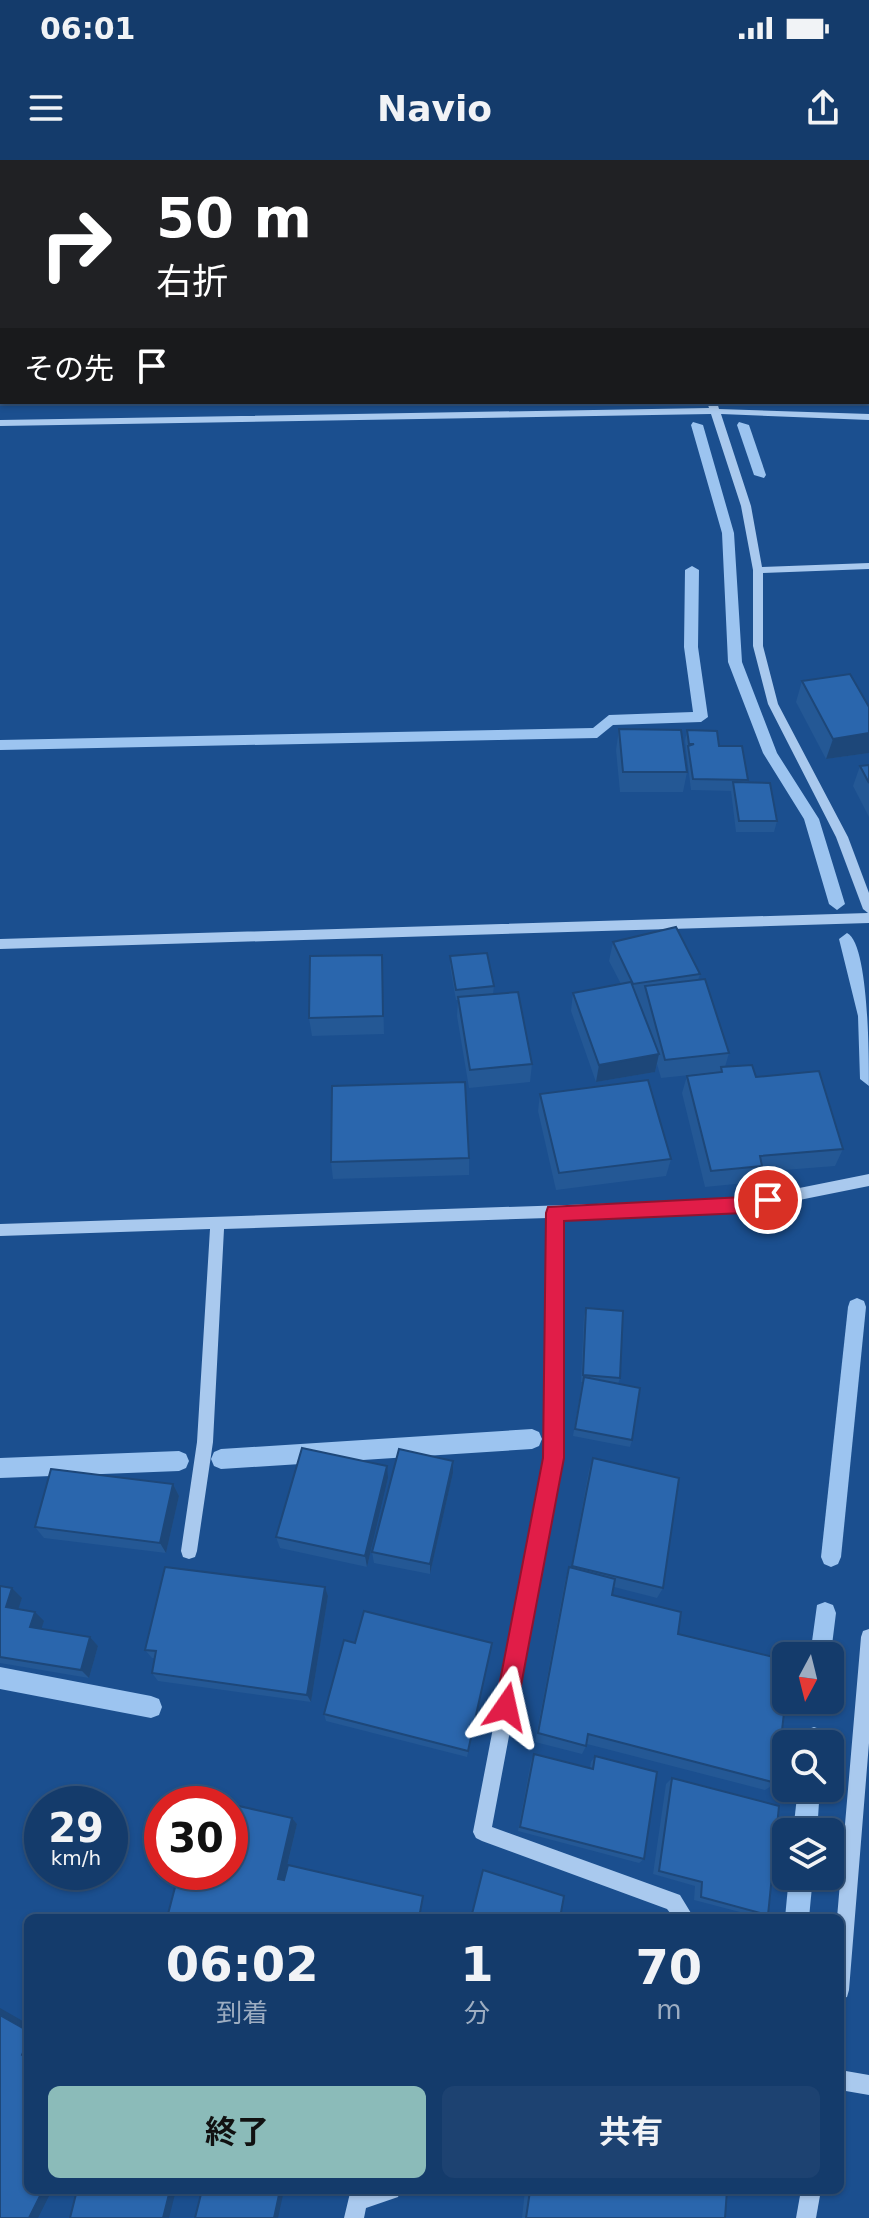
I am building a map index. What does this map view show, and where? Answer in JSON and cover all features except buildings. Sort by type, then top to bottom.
[{"type":"street","points":[[0,423],[713,406],[869,417]]},
{"type":"street","points":[[713,406],[746,506],[758,570],[758,646],[773,704],[842,837],[869,909]]},
{"type":"street","points":[[758,570],[869,566]]},
{"type":"street","points":[[0,944],[869,918]]},
{"type":"street","points":[[0,1230],[744,1205],[869,1180]]},
{"type":"street","points":[[555,1213],[553,1458],[482,1832],[673,1902],[682,1914]]},
{"type":"street","points":[[189,1551],[205,1442],[217,1223]]},
{"type":"street","points":[[844,1941],[869,1637]]},
{"type":"street","points":[[844,2081],[869,2085]]},
{"type":"street","points":[[354,2218],[357,2200],[377,2194]]},
{"type":"street","points":[[806,2218],[810,2194]]},
{"type":"waterway","points":[[697,425],[728,533],[735,662],[770,753],[811,819],[837,904]]},
{"type":"waterway","points":[[743,425],[760,475]]},
{"type":"waterway","points":[[0,745],[597,733],[609,720],[701,717],[691,647],[692,570]]},
{"type":"waterway","points":[[847,939],[866,1016],[869,1079]]},
{"type":"waterway","points":[[831,1557],[857,1307]]},
{"type":"waterway","points":[[221,1459],[532,1439]]},
{"type":"waterway","points":[[0,1468],[179,1461]]},
{"type":"waterway","points":[[822,1642],[825,1613]]},
{"type":"waterway","points":[[0,1678],[151,1707]]},
{"type":"waterway","points":[[806,1818],[808,1802]]},
{"type":"waterway","points":[[797,1914],[800,1890]]},
{"type":"route","points":[[506,1707],[553,1458],[555,1213],[744,1205],[768,1200]]}]
